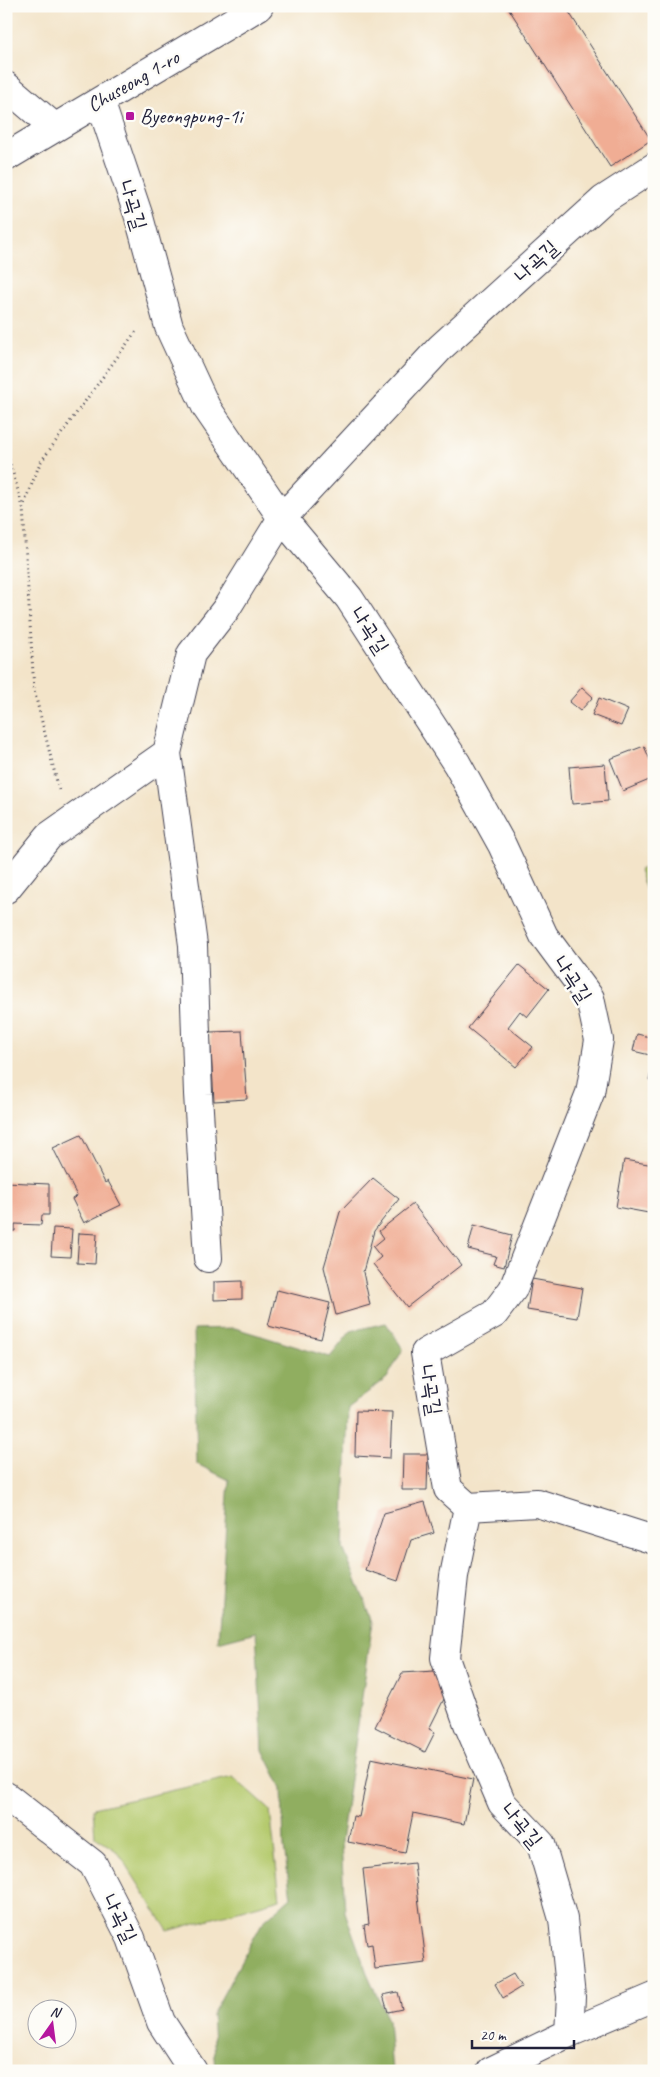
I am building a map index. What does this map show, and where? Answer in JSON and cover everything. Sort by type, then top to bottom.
[{"type":"street","name":"Chuseong 1-ro","points":[[6,157],[259,6]]},
{"type":"street","points":[[6,86],[54,127]]},
{"type":"street","name":"나곡길","points":[[100,101],[139,217],[169,327],[206,407],[282,518],[349,598],[457,764],[502,845],[544,936],[590,998],[599,1040],[590,1093],[513,1289],[494,1314],[425,1353],[448,1488],[468,1507],[454,1576],[445,1658],[468,1724],[502,1803],[541,1844],[563,1919],[571,1997],[569,2033]]},
{"type":"street","name":"나곡길","points":[[208,1258],[198,1094],[193,945],[167,753],[190,654],[226,609],[282,518],[441,347],[603,200],[654,167]]},
{"type":"street","points":[[6,889],[49,836],[167,753]]},
{"type":"street","points":[[468,1507],[537,1503],[654,1540]]},
{"type":"street","name":"나곡길","points":[[6,1796],[93,1864],[131,1938],[161,2022],[194,2071]]},
{"type":"street","points":[[491,2071],[569,2033],[654,1997]]},
{"type":"path","points":[[23,507],[40,463],[161,299]]},
{"type":"path","points":[[6,450],[23,507],[34,690],[68,822]]},
{"type":"green space","points":[[654,863],[654,913],[639,870]]},
{"type":"green space","points":[[386,1323],[403,1349],[387,1378],[348,1407],[343,1548],[373,1621],[341,1842],[345,1912],[367,1973],[388,2020],[392,2071],[216,2071],[212,2015],[262,1923],[291,1897],[284,1847],[282,1788],[263,1750],[256,1632],[218,1642],[229,1480],[197,1464],[194,1329],[235,1328],[330,1357],[351,1331]]},
{"type":"green space","points":[[233,1777],[270,1810],[280,1899],[168,1931],[118,1852],[95,1837],[93,1808]]},
{"type":"building","points":[[507,6],[565,6],[651,140],[610,167]]},
{"type":"building","points":[[582,687],[593,697],[580,711],[569,702]]},
{"type":"building","points":[[599,698],[628,710],[621,726],[592,715]]},
{"type":"building","points":[[644,746],[654,769],[654,778],[623,791],[610,759]]},
{"type":"building","points":[[605,764],[608,801],[572,804],[569,767]]},
{"type":"building","points":[[519,965],[549,989],[527,1017],[520,1011],[508,1027],[533,1047],[516,1067],[468,1028]]},
{"type":"building","points":[[242,1031],[247,1099],[214,1101],[210,1032]]},
{"type":"building","points":[[637,1034],[654,1038],[654,1056],[633,1051]]},
{"type":"building","points":[[654,1063],[654,1082],[649,1080]]},
{"type":"building","points":[[81,1135],[105,1183],[108,1181],[121,1205],[84,1223],[72,1199],[77,1196],[53,1148]]},
{"type":"building","points":[[624,1160],[654,1165],[654,1214],[616,1207]]},
{"type":"building","points":[[373,1178],[399,1199],[374,1231],[363,1272],[370,1305],[336,1315],[324,1267],[340,1212]]},
{"type":"building","points":[[6,1182],[49,1184],[49,1215],[42,1215],[41,1225],[15,1224],[15,1231],[6,1231]]},
{"type":"building","points":[[413,1204],[461,1265],[407,1307],[373,1264],[381,1257],[373,1247],[384,1238],[379,1231]]},
{"type":"building","points":[[474,1225],[512,1235],[504,1267],[493,1264],[496,1256],[468,1249]]},
{"type":"building","points":[[53,1228],[72,1229],[70,1257],[51,1256]]},
{"type":"building","points":[[79,1233],[97,1234],[95,1264],[77,1263]]},
{"type":"building","points":[[532,1279],[582,1288],[577,1318],[527,1310]]},
{"type":"building","points":[[242,1281],[242,1299],[214,1300],[214,1282]]},
{"type":"building","points":[[277,1290],[330,1303],[321,1339],[268,1326]]},
{"type":"building","points":[[356,1411],[392,1412],[390,1458],[355,1456]]},
{"type":"building","points":[[403,1454],[428,1454],[427,1490],[402,1490]]},
{"type":"building","points":[[425,1502],[434,1533],[411,1540],[398,1581],[365,1570],[384,1513]]},
{"type":"building","points":[[434,1671],[448,1691],[429,1729],[435,1732],[425,1752],[375,1727],[402,1673]]},
{"type":"building","points":[[371,1758],[473,1779],[464,1824],[413,1813],[405,1853],[348,1842],[353,1816],[359,1817]]},
{"type":"building","points":[[414,1863],[426,1963],[375,1969],[372,1944],[367,1945],[364,1925],[369,1924],[363,1869]]},
{"type":"building","points":[[513,1974],[521,1987],[503,1998],[495,1984]]},
{"type":"building","points":[[398,1992],[402,2009],[388,2012],[383,1995]]},
{"type":"place","name":"Byeongpung-1i","points":[[130,116]]}]
